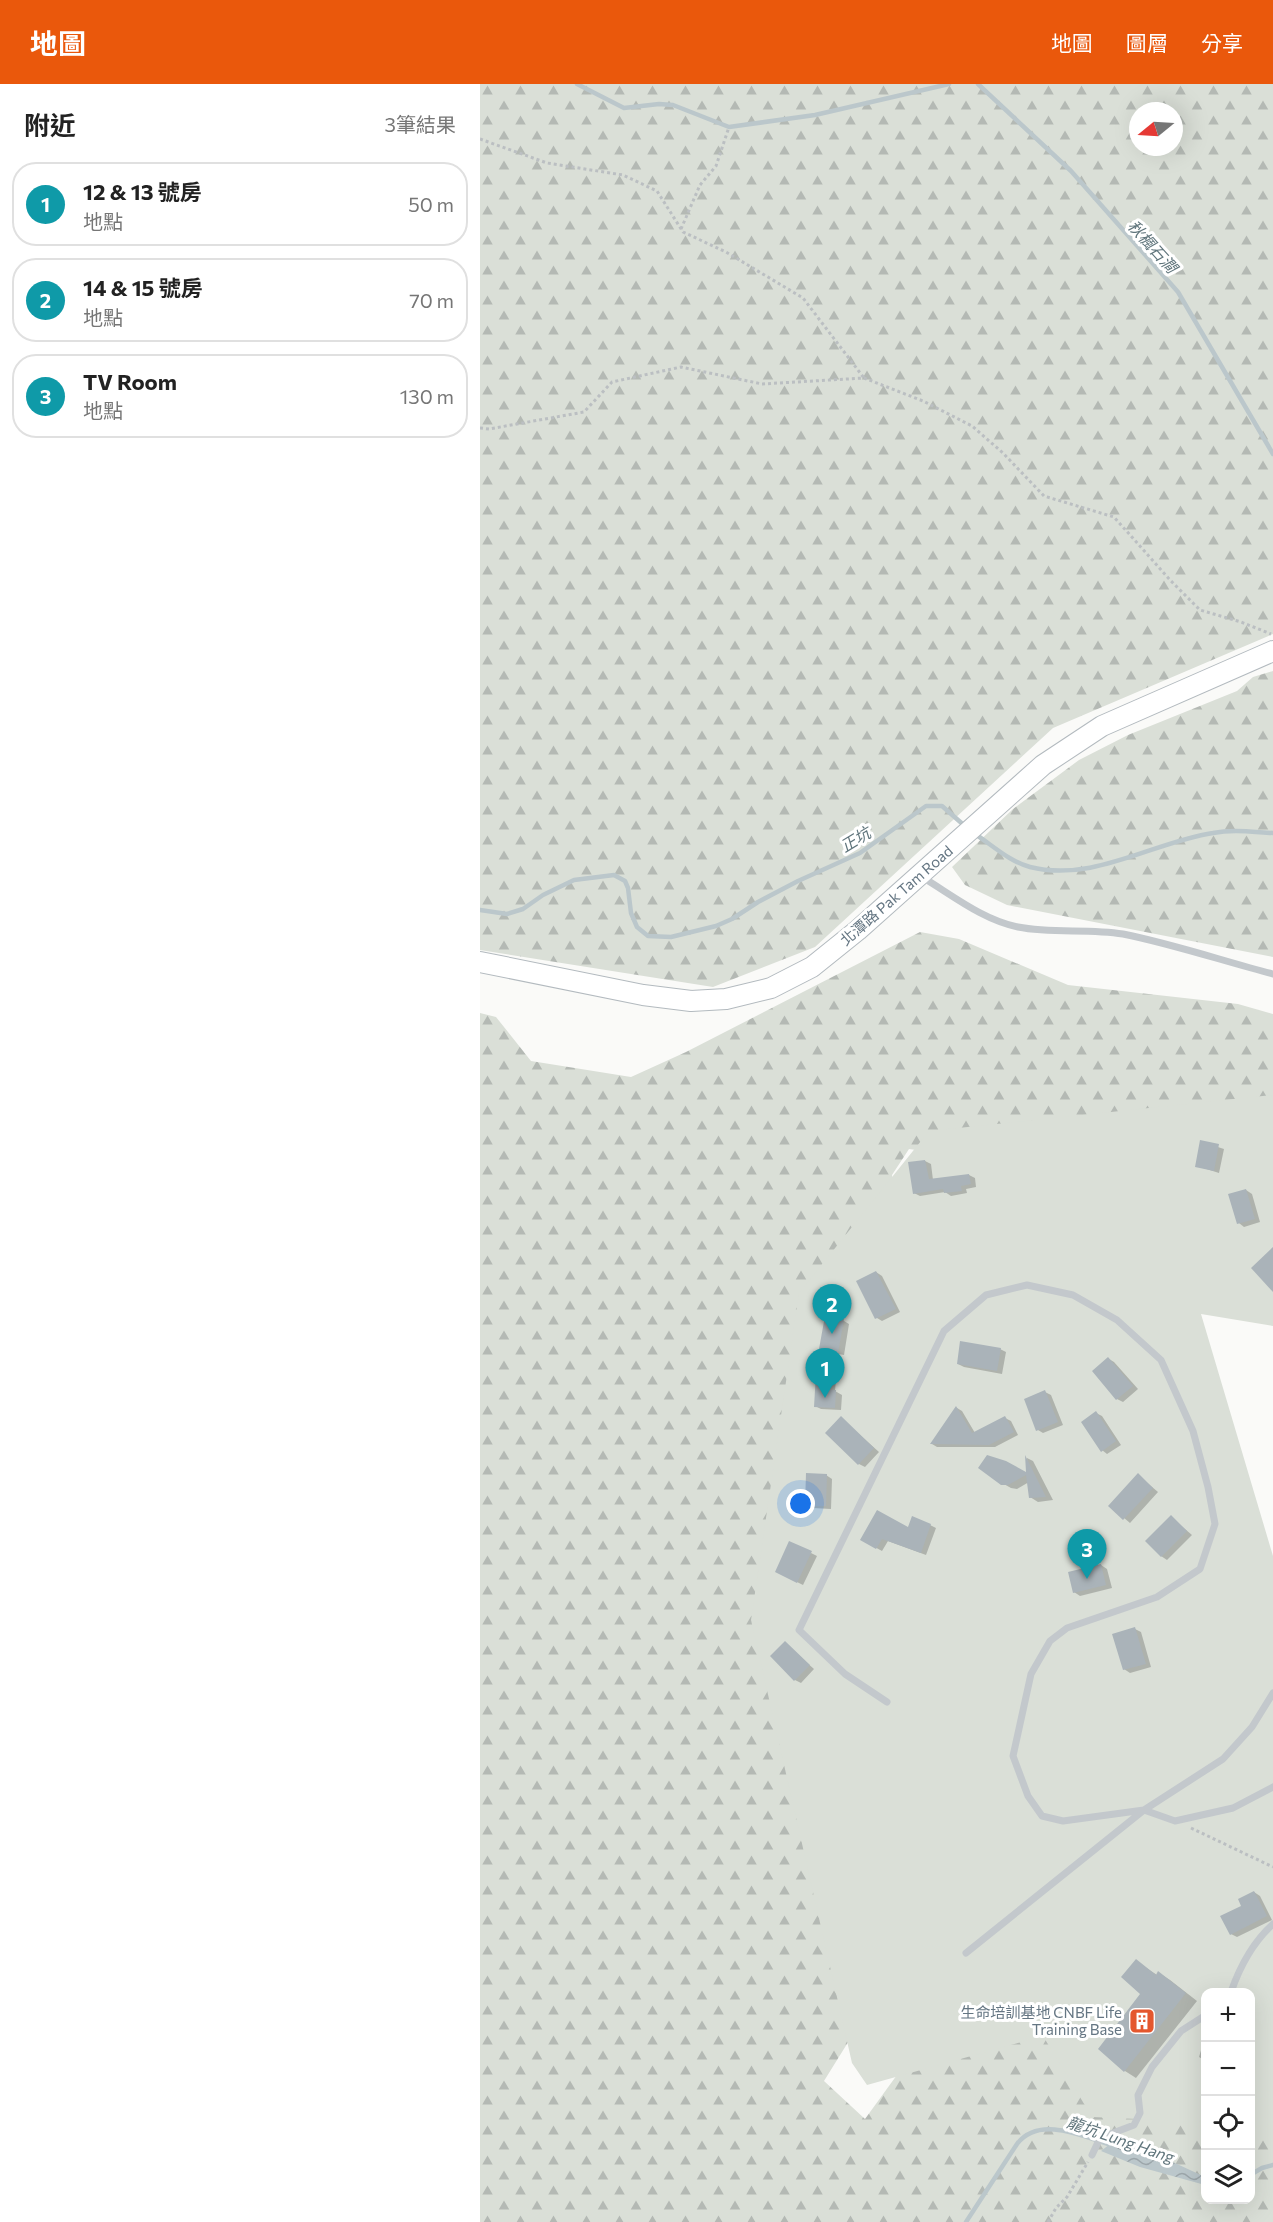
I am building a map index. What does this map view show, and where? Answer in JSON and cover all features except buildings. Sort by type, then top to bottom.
[{"type":"street","name":"北潭路 Pak Tam Road","points":[[480,962],[657,997],[691,1001],[735,998],[771,988],[812,967],[1042,765],[1102,726],[1273,651]]},
{"type":"lane","points":[[919,875],[985,915],[1010,925],[1039,930],[1123,934],[1273,974]]},
{"type":"lane","points":[[887,1702],[845,1674],[799,1630],[944,1331],[986,1295],[1027,1285],[1073,1295],[1117,1320],[1161,1360],[1193,1431],[1215,1524],[1200,1569],[1157,1597],[1067,1628],[1050,1641],[1031,1674],[1013,1756],[1028,1796],[1042,1816],[1063,1821],[1144,1810],[1175,1821],[1233,1808],[1273,1787]]},
{"type":"lane","points":[[966,1953],[1144,1810],[1223,1759],[1252,1727],[1273,1693]]},
{"type":"lane","points":[[1234,1988],[1244,1960],[1265,1931],[1273,1924]]},
{"type":"lane","points":[[1092,2155],[1100,2138],[1134,2125],[1140,2113],[1138,2095],[1152,2067],[1181,2031],[1201,2018]]},
{"type":"path","points":[[681,229],[700,185],[716,166],[729,127]]},
{"type":"path","points":[[480,139],[547,163],[623,175],[657,191],[683,232],[726,252],[803,298],[864,378]]},
{"type":"path","points":[[480,428],[489,429],[584,412],[612,382],[681,367],[762,384],[864,378],[923,401],[972,426],[1003,453],[1044,496],[1114,517],[1200,610],[1241,622],[1273,635]]},
{"type":"path","points":[[1175,1821],[1273,1867]]},
{"type":"path","points":[[1048,2222],[1056,2208],[1067,2198],[1092,2155]]},
{"type":"green space","points":[[480,84],[1273,84],[1273,634],[1053,728],[815,947],[713,987],[480,950]]},
{"type":"green space","points":[[1273,671],[1273,957],[1007,905],[965,885],[952,867],[1013,809],[1079,760],[1128,735],[1237,691],[1253,677]]},
{"type":"green space","points":[[920,932],[959,939],[1068,985],[1238,1004],[1273,1014],[1273,1147],[1001,1162],[909,1149],[892,1175],[903,1236],[883,1986],[824,2081],[865,2119],[955,1995],[1201,1992],[1201,2204],[1255,2204],[1253,1988],[1273,1964],[1273,2222],[480,2222],[480,1013],[496,1017],[531,1061],[631,1077],[686,1052]]},
{"type":"green space","points":[[1273,1095],[1273,1326],[1201,1314],[1273,1556],[1273,2125],[1255,2124],[1255,1988],[1201,1988],[1201,2122],[1092,2117],[1043,2036],[867,2085],[852,2063],[751,1620],[799,1293],[929,1131]]},
{"type":"water","points":[[1119,2137],[1201,2175],[1201,2184],[1140,2167],[1101,2151]]},
{"type":"waterway","name":"秋楓石澗","points":[[577,84],[624,108],[659,104],[673,105],[729,127],[815,115],[949,84]]},
{"type":"waterway","name":"秋楓石澗","points":[[978,84],[1071,171],[1178,292],[1273,454]]},
{"type":"waterway","name":"正坑","points":[[480,910],[507,914],[523,909],[543,895],[574,880],[614,875],[625,881],[631,913],[637,927],[648,936],[671,937],[716,926],[732,919],[798,881],[860,853],[926,806],[942,806],[966,827]]},
{"type":"waterway","name":"正坑","points":[[975,834],[1001,853],[1023,865],[1053,871],[1100,866],[1168,844],[1213,833],[1236,831],[1273,833]]},
{"type":"waterway","name":"龍坑 Lung Hang","points":[[966,2222],[1017,2144],[1027,2135],[1050,2129],[1077,2134],[1114,2146]]},
{"type":"waterway","name":"龍坑 Lung Hang","points":[[1255,2172],[1273,2165]]},
{"type":"place","name":"14 & 15 號房","points":[[832,1334]]},
{"type":"place","name":"12 & 13 號房","points":[[825,1398]]},
{"type":"place","name":"TV Room","points":[[1087,1579]]},
{"type":"place","name":"生命培訓基地 CNBF Life Training Base","points":[[1142,2021]]}]
